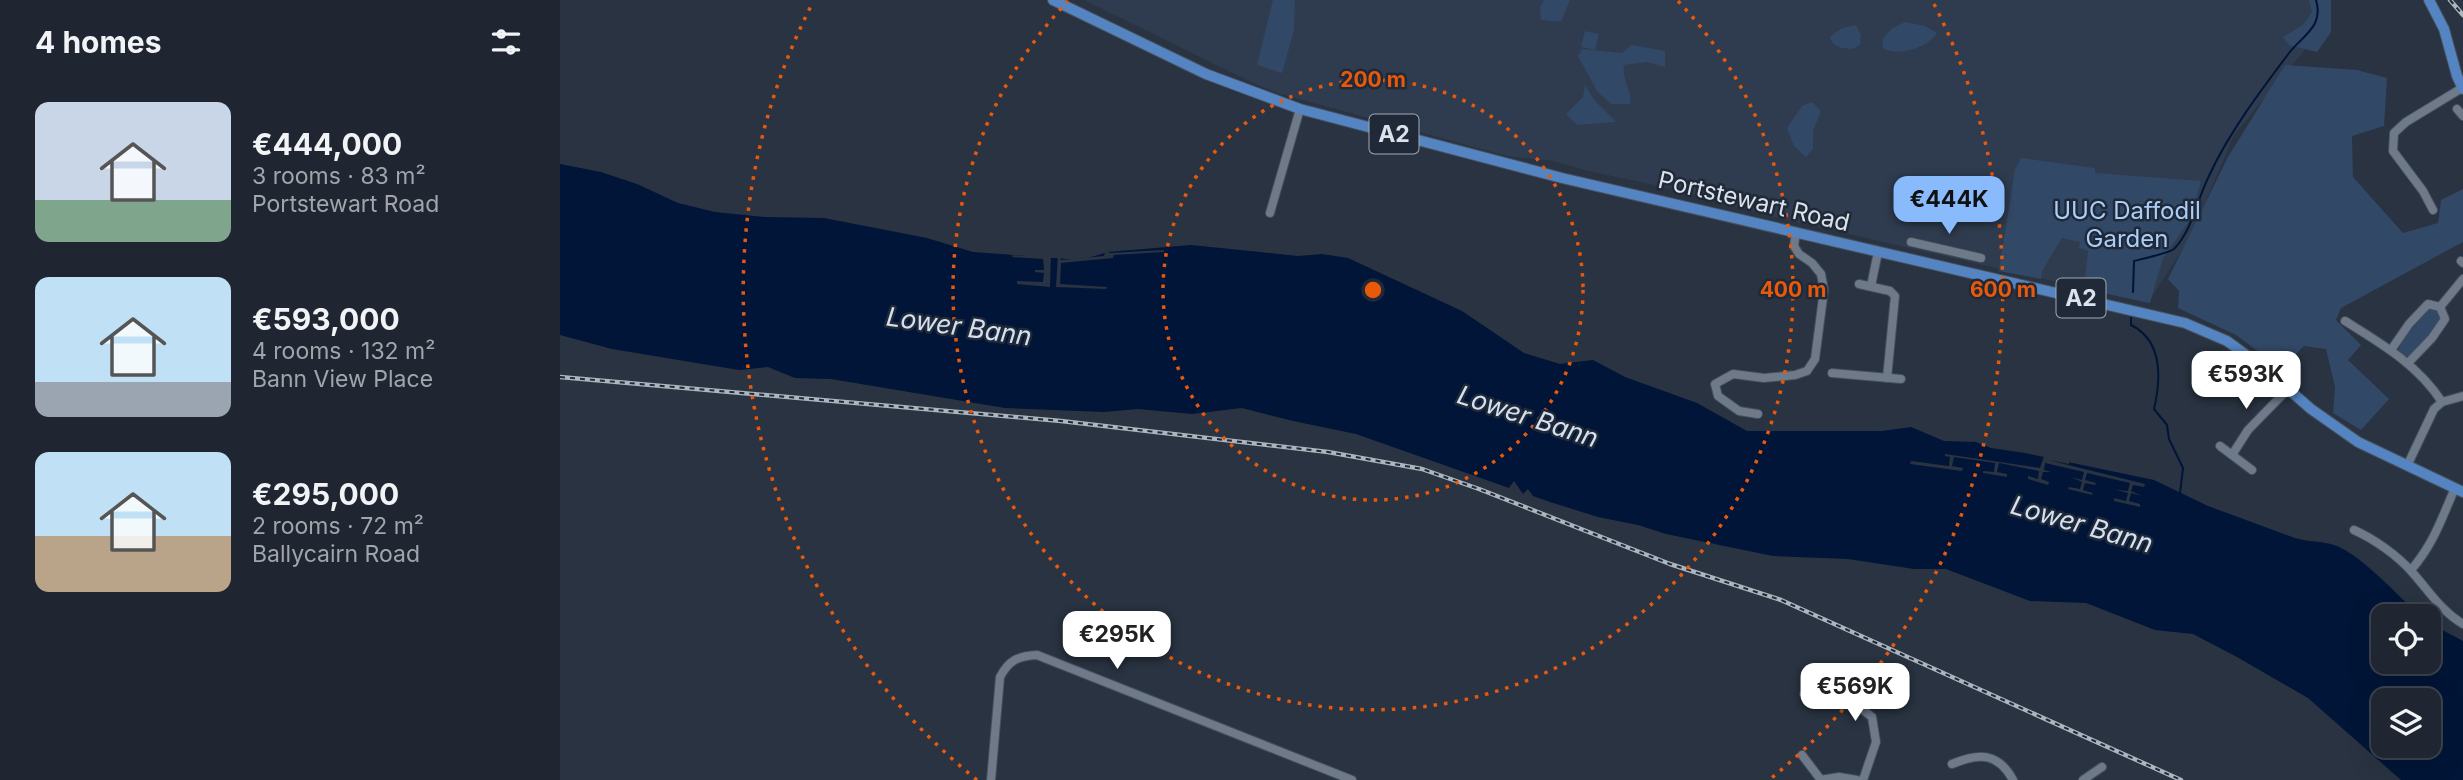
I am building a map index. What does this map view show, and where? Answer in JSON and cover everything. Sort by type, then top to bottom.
[{"type":"main road","name":"Portstewart Road","points":[[1053,0],[1206,74],[1300,109],[1562,178],[2176,319],[2227,341],[2311,409],[2358,442],[2459,490]]},
{"type":"main road","points":[[2429,0],[2444,29],[2463,88]]},
{"type":"street","points":[[2433,210],[2423,191],[2393,151],[2394,133],[2406,122],[2463,88]]},
{"type":"street","points":[[1270,213],[1300,109]]},
{"type":"street","points":[[1758,414],[1739,411],[1718,396],[1715,384],[1733,374],[1764,378],[1795,375],[1807,371],[1815,359],[1824,289],[1821,274],[1794,246],[1796,232]]},
{"type":"street","points":[[1911,242],[1981,258]]},
{"type":"street","points":[[1871,286],[1878,252]]},
{"type":"street","points":[[2440,307],[2463,279]]},
{"type":"street","points":[[1859,284],[1890,291],[1896,299],[1887,378]]},
{"type":"street","points":[[2391,350],[2409,324],[2428,304],[2440,307],[2445,319],[2432,338],[2408,363]]},
{"type":"street","points":[[2345,321],[2408,363],[2432,387],[2442,402]]},
{"type":"street","points":[[1832,373],[1901,379]]},
{"type":"street","points":[[2232,455],[2248,430],[2288,388]]},
{"type":"street","points":[[2407,466],[2434,409],[2442,402],[2463,396]]},
{"type":"street","points":[[2220,446],[2252,470]]},
{"type":"street","points":[[2411,570],[2427,551],[2459,490]]},
{"type":"street","points":[[2354,530],[2371,538],[2411,570],[2440,607],[2463,624]]},
{"type":"street","points":[[991,780],[1000,677],[1006,665],[1021,656],[1037,655],[1352,780]]},
{"type":"street","points":[[1804,694],[1854,704],[1872,717],[1876,743],[1863,780]]},
{"type":"street","points":[[1802,755],[1821,780],[1839,777],[1857,780]]},
{"type":"street","points":[[1952,764],[1976,756],[1988,757],[1999,762],[2012,780]]},
{"type":"street","points":[[2083,780],[2102,767]]},
{"type":"shaded area","points":[[1084,0],[2326,0],[2329,21],[2234,135],[2191,236],[2148,303],[1762,214],[1683,191],[1554,161],[1507,156],[1281,94]]},
{"type":"green space","points":[[1273,0],[1295,0],[1294,30],[1282,73],[1257,65]]},
{"type":"green space","points":[[1544,0],[1570,0],[1561,22],[1541,20],[1540,8]]},
{"type":"green space","points":[[2309,0],[2331,0],[2331,32],[2317,52],[2289,45],[2283,37],[2303,25],[2312,12]]},
{"type":"green space","points":[[1905,22],[1925,26],[1937,33],[1920,47],[1896,52],[1883,48],[1882,40],[1891,29]]},
{"type":"green space","points":[[1856,25],[1861,35],[1860,45],[1852,49],[1838,47],[1833,43],[1830,37],[1842,28]]},
{"type":"green space","points":[[1585,31],[1599,34],[1595,50],[1581,47]]},
{"type":"green space","points":[[1632,45],[1665,51],[1665,67],[1647,62],[1624,65],[1630,104],[1611,104],[1597,91],[1578,56],[1582,49],[1622,53]]},
{"type":"green space","points":[[2285,65],[2357,70],[2387,78],[2384,126],[2352,136],[2353,177],[2403,233],[2438,223],[2441,200],[2463,189],[2463,242],[2341,308],[2336,320],[2361,345],[2348,360],[2389,399],[2361,430],[2333,413],[2335,387],[2326,349],[2304,346],[2282,369],[2236,335],[2178,308],[2179,291],[2168,279],[2228,157]]},
{"type":"green space","points":[[1585,85],[1595,101],[1616,122],[1577,125],[1566,114],[1583,97]]},
{"type":"green space","points":[[1812,102],[1821,111],[1813,131],[1813,149],[1806,157],[1794,146],[1787,128],[1802,106]]},
{"type":"green space","name":"UUC Daffodil Garden","points":[[2021,158],[2095,168],[2095,173],[2201,181],[2190,220],[2163,258],[2150,303],[2084,289],[2088,251],[2079,248],[2080,242],[2062,238],[2042,271],[2041,279],[1999,271],[2015,169]]},
{"type":"green space","points":[[2430,308],[2438,312],[2441,321],[2410,356],[2402,356],[2398,352],[2401,341]]},
{"type":"water","name":"Lower Bann","points":[[560,164],[601,172],[637,184],[678,203],[715,212],[764,217],[824,218],[927,238],[973,252],[1081,260],[1108,252],[1191,245],[1298,256],[1322,254],[1348,258],[1462,311],[1524,353],[1560,364],[1593,360],[1625,377],[1697,403],[1747,431],[1882,431],[1911,427],[1944,441],[1976,442],[1991,448],[2154,480],[2208,506],[2295,538],[2329,544],[2345,550],[2367,566],[2408,604],[2371,604],[2371,674],[2441,674],[2441,629],[2463,641],[2463,780],[2401,780],[2376,758],[2441,758],[2441,688],[2371,688],[2371,754],[2308,698],[2193,634],[2155,630],[2086,603],[2030,601],[1946,569],[1914,569],[1848,559],[1773,556],[1666,534],[1550,502],[1533,496],[1528,489],[1523,494],[1514,481],[1509,488],[1356,434],[1242,408],[1192,414],[1138,409],[1104,412],[1005,408],[831,379],[795,378],[768,367],[739,370],[612,349],[560,335]]},
{"type":"pier","points":[[1106,249],[1109,253],[1164,252],[1114,255],[1113,258],[1061,263],[1060,284],[1107,287],[1056,287],[1058,255],[1061,260],[1104,256]]},
{"type":"pier","points":[[1051,254],[1050,287],[1017,284],[1017,281],[1043,282],[1044,273],[1035,270],[1044,270],[1043,259],[1012,257]]},
{"type":"pier","points":[[1945,454],[2040,468],[2044,456],[2067,458],[2070,459],[2069,464],[2048,460],[2145,484],[2144,487],[2133,485],[2131,491],[2142,496],[2131,493],[2129,501],[2140,504],[2140,507],[2114,501],[2114,498],[2126,501],[2128,493],[2116,490],[2128,491],[2130,483],[2087,473],[2085,480],[2096,483],[2085,483],[2083,490],[2093,493],[2092,495],[2068,489],[2080,489],[2082,482],[2071,477],[2082,480],[2084,472],[2045,463],[2044,470],[2051,472],[2043,472],[2041,479],[2049,482],[2048,485],[2028,479],[2028,476],[2038,479],[2039,471],[1999,463],[1997,472],[2007,474],[2007,477],[1983,473],[1994,472],[1995,463],[1954,457],[1952,466],[1963,468],[1962,471],[1910,464],[1911,461],[1949,466],[1950,457]]},
{"type":"waterway","points":[[2133,292],[2134,261],[2171,251],[2180,241],[2209,176],[2235,128],[2289,53],[2315,24],[2318,9],[2316,0]]},
{"type":"waterway","points":[[2131,318],[2131,325],[2149,341],[2154,351],[2158,373],[2154,409],[2167,425],[2169,439],[2183,468],[2180,493]]},
{"type":"railway","points":[[2450,0],[2463,15]]},
{"type":"railway","points":[[560,377],[1061,421],[1328,452],[1422,469],[1670,564],[1781,600],[2181,780]]}]
